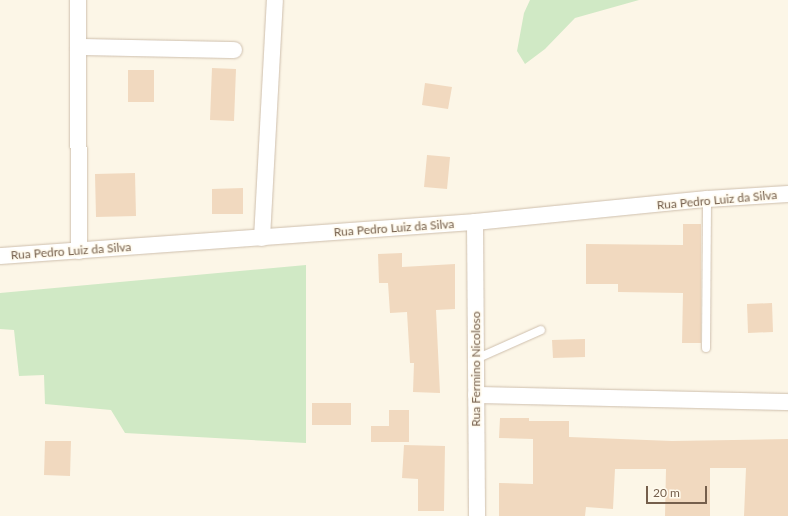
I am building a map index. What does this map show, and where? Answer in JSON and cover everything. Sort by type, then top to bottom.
[{"type":"street","points":[[78,0],[79,251]]},
{"type":"street","points":[[262,238],[275,0]]},
{"type":"street","points":[[78,47],[234,50]]},
{"type":"street","name":"Rua Pedro Luiz da Silva","points":[[0,256],[475,222],[707,199],[788,194]]},
{"type":"street","name":"Rua Fermino Nicoloso","points":[[475,222],[477,516]]},
{"type":"street","points":[[476,395],[788,402]]},
{"type":"lane","points":[[706,348],[707,199]]},
{"type":"lane","points":[[476,359],[541,330]]},
{"type":"green space","points":[[530,0],[639,0],[575,18],[545,49],[525,64],[517,51],[524,13]]},
{"type":"green space","points":[[306,265],[306,443],[125,433],[111,410],[45,404],[44,375],[19,376],[14,330],[0,329],[0,293]]},
{"type":"building","points":[[212,68],[236,69],[234,121],[210,120]]},
{"type":"building","points":[[128,70],[154,70],[154,102],[128,102]]},
{"type":"building","points":[[425,83],[452,87],[448,109],[422,105]]},
{"type":"building","points":[[427,155],[450,157],[447,189],[424,187]]},
{"type":"building","points":[[135,173],[136,216],[96,217],[95,174]]},
{"type":"building","points":[[243,188],[243,214],[212,214],[212,189]]},
{"type":"building","points":[[683,224],[701,224],[701,343],[682,343],[683,293],[618,292],[618,284],[586,284],[586,244],[683,245]]},
{"type":"building","points":[[402,253],[402,267],[455,264],[455,309],[436,310],[440,393],[413,392],[414,363],[410,363],[407,312],[390,313],[388,283],[379,283],[378,254]]},
{"type":"building","points":[[772,303],[773,332],[748,333],[747,304]]},
{"type":"building","points":[[585,339],[585,357],[553,358],[552,340]]},
{"type":"building","points":[[312,403],[351,403],[351,425],[312,425]]},
{"type":"building","points":[[389,410],[409,410],[409,442],[371,442],[371,426],[389,426]]},
{"type":"building","points":[[500,418],[529,418],[529,421],[569,421],[569,437],[672,441],[788,439],[788,516],[744,516],[746,468],[710,468],[710,516],[665,516],[666,469],[615,469],[613,509],[586,507],[585,516],[499,516],[499,483],[533,484],[533,439],[499,438]]},
{"type":"building","points":[[45,441],[71,441],[70,476],[44,475]]},
{"type":"building","points":[[404,445],[445,446],[444,511],[418,511],[418,479],[402,478]]}]
